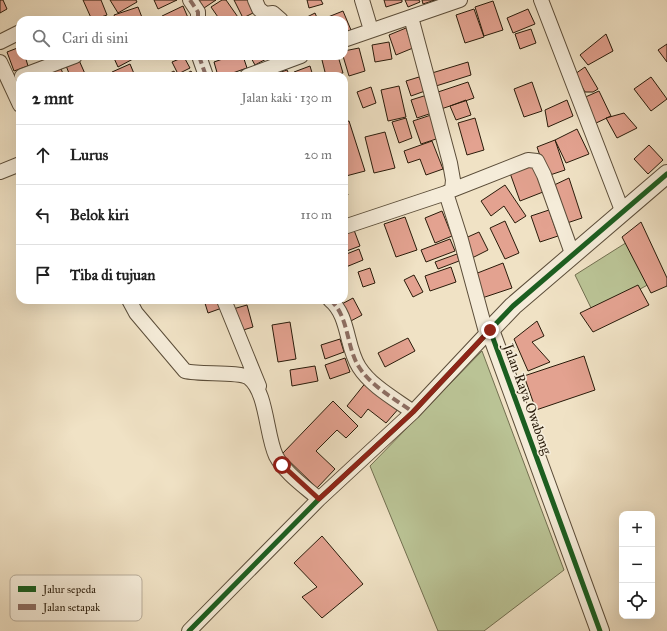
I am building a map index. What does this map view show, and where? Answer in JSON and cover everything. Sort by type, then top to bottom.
[{"type":"street","points":[[190,0],[198,12],[198,16]]},
{"type":"street","points":[[255,0],[259,9],[265,14],[273,13],[276,16]]},
{"type":"street","points":[[362,0],[371,30]]},
{"type":"street","points":[[348,39],[460,0]]},
{"type":"street","points":[[541,0],[623,213]]},
{"type":"street","points":[[189,631],[319,499],[413,412],[488,331],[449,192],[453,180],[450,163],[411,18]]},
{"type":"street","points":[[0,42],[16,34]]},
{"type":"street","points":[[33,72],[64,60]]},
{"type":"street","points":[[200,60],[205,72]]},
{"type":"street","points":[[267,72],[292,60]]},
{"type":"street","points":[[0,62],[16,77]]},
{"type":"street","points":[[348,227],[449,192],[528,160],[537,161],[544,175],[573,256]]},
{"type":"street","points":[[0,172],[16,166]]},
{"type":"street","name":"Jalan Raya Owabong","points":[[600,631],[488,331],[513,306],[667,174]]},
{"type":"street","points":[[131,304],[136,313],[185,371],[197,374],[238,374],[248,377],[254,385],[260,399]]},
{"type":"street","points":[[226,304],[257,378],[260,399],[272,445],[282,465],[319,499]]},
{"type":"street","points":[[333,304],[338,310],[354,358],[359,368],[369,379],[413,412]]},
{"type":"green space","points":[[632,239],[653,282],[594,314],[575,275]]},
{"type":"green space","points":[[482,351],[564,570],[484,631],[438,631],[370,466]]},
{"type":"building","points":[[0,0],[3,0],[7,9],[0,13]]},
{"type":"building","points":[[83,0],[101,0],[107,15],[90,16]]},
{"type":"building","points":[[110,0],[136,0],[137,2],[118,13]]},
{"type":"building","points":[[154,0],[177,0],[158,9]]},
{"type":"building","points":[[199,0],[216,0],[204,8]]},
{"type":"building","points":[[222,0],[226,0],[237,16],[217,16],[211,7]]},
{"type":"building","points":[[234,0],[252,0],[257,11],[247,16],[242,16]]},
{"type":"building","points":[[307,0],[321,0],[323,4],[309,8]]},
{"type":"building","points":[[384,0],[402,0],[402,2],[386,7]]},
{"type":"building","points":[[405,0],[419,0],[420,2],[408,7]]},
{"type":"building","points":[[422,0],[435,0],[423,4]]},
{"type":"building","points":[[493,1],[503,30],[484,36],[475,7]]},
{"type":"building","points":[[183,6],[187,16],[162,16]]},
{"type":"building","points":[[138,7],[141,16],[114,16]]},
{"type":"building","points":[[474,9],[484,37],[465,43],[456,15]]},
{"type":"building","points":[[528,9],[535,24],[513,33],[507,18]]},
{"type":"building","points":[[343,11],[345,16],[330,16]]},
{"type":"building","points":[[315,13],[316,16],[309,16]]},
{"type":"building","points":[[348,23],[351,30],[348,31]]},
{"type":"building","points":[[406,28],[413,48],[396,55],[389,35]]},
{"type":"building","points":[[531,29],[536,43],[520,49],[515,34]]},
{"type":"building","points":[[606,34],[613,51],[588,65],[580,55]]},
{"type":"building","points":[[389,42],[392,59],[375,62],[372,45]]},
{"type":"building","points":[[667,44],[667,62],[658,50]]},
{"type":"building","points":[[359,48],[365,71],[349,76],[344,60],[348,60],[348,50]]},
{"type":"building","points":[[16,49],[16,60],[26,60],[28,66],[14,71],[7,52]]},
{"type":"building","points":[[73,60],[79,60],[84,72],[68,72],[65,63]]},
{"type":"building","points":[[115,60],[131,60],[118,67]]},
{"type":"building","points":[[177,60],[186,60],[190,68],[182,72],[177,72],[172,62]]},
{"type":"building","points":[[220,60],[244,60],[247,68],[236,72],[217,72],[214,62]]},
{"type":"building","points":[[252,60],[264,60],[255,65]]},
{"type":"building","points":[[322,60],[339,60],[343,72],[325,72]]},
{"type":"building","points":[[468,62],[471,75],[436,86],[432,73]]},
{"type":"building","points":[[59,64],[62,72],[44,72]]},
{"type":"building","points":[[130,64],[133,72],[112,72]]},
{"type":"building","points":[[310,66],[312,72],[294,72]]},
{"type":"building","points":[[585,67],[598,89],[593,92],[585,92],[575,74]]},
{"type":"building","points":[[419,77],[425,91],[411,96],[406,81]]},
{"type":"building","points":[[651,77],[667,99],[651,111],[634,89]]},
{"type":"building","points":[[468,82],[474,98],[441,109],[435,93]]},
{"type":"building","points":[[532,82],[542,111],[524,117],[514,89]]},
{"type":"building","points":[[399,86],[406,117],[388,121],[381,90]]},
{"type":"building","points":[[371,87],[376,103],[363,108],[357,92]]},
{"type":"building","points":[[599,91],[611,116],[594,124],[581,99]]},
{"type":"building","points":[[427,95],[432,113],[417,118],[411,100]]},
{"type":"building","points":[[466,100],[471,115],[456,120],[450,106]]},
{"type":"building","points":[[567,100],[573,116],[548,127],[545,110]]},
{"type":"building","points":[[624,113],[637,128],[617,138],[606,118]]},
{"type":"building","points":[[434,114],[442,137],[421,144],[413,121]]},
{"type":"building","points":[[406,118],[412,138],[399,143],[392,122]]},
{"type":"building","points":[[475,118],[484,150],[467,155],[458,123]]},
{"type":"building","points":[[348,121],[365,171],[348,175]]},
{"type":"building","points":[[577,129],[589,154],[566,163],[555,140]]},
{"type":"building","points":[[385,132],[395,168],[374,173],[365,137]]},
{"type":"building","points":[[555,140],[565,170],[547,176],[537,147]]},
{"type":"building","points":[[432,141],[443,169],[426,175],[420,159],[408,163],[404,151]]},
{"type":"building","points":[[649,145],[663,160],[648,174],[634,159]]},
{"type":"building","points":[[534,165],[543,192],[520,201],[510,173]]},
{"type":"building","points":[[569,178],[582,218],[564,224],[550,187]]},
{"type":"building","points":[[505,185],[526,216],[515,223],[504,206],[491,216],[481,201]]},
{"type":"building","points":[[549,210],[558,236],[540,242],[531,216]]},
{"type":"building","points":[[442,211],[452,236],[435,243],[425,218]]},
{"type":"building","points":[[405,217],[417,250],[396,257],[384,224]]},
{"type":"building","points":[[505,221],[519,253],[505,259],[490,228]]},
{"type":"building","points":[[641,222],[667,278],[667,286],[651,293],[622,237]]},
{"type":"building","points":[[354,230],[360,246],[348,250],[348,232]]},
{"type":"building","points":[[479,232],[488,250],[470,259],[461,240]]},
{"type":"building","points":[[450,239],[455,251],[426,262],[421,250]]},
{"type":"building","points":[[359,249],[363,260],[348,266],[348,253]]},
{"type":"building","points":[[457,254],[459,261],[438,269],[435,262]]},
{"type":"building","points":[[503,263],[512,288],[482,298],[475,274]]},
{"type":"building","points":[[451,267],[456,282],[430,291],[425,276]]},
{"type":"building","points":[[370,268],[375,283],[363,287],[358,272]]},
{"type":"building","points":[[414,275],[423,292],[413,297],[404,280]]},
{"type":"building","points":[[638,285],[649,305],[593,332],[580,313]]},
{"type":"building","points":[[353,298],[362,315],[349,322],[340,305],[348,304],[348,301]]},
{"type":"building","points":[[205,304],[221,304],[222,308],[208,313]]},
{"type":"building","points":[[247,305],[253,327],[240,331],[233,309]]},
{"type":"building","points":[[537,321],[544,336],[532,342],[550,362],[528,371],[514,339]]},
{"type":"building","points":[[290,322],[296,359],[278,362],[272,325]]},
{"type":"building","points":[[408,338],[415,351],[385,367],[378,353]]},
{"type":"building","points":[[340,339],[344,352],[325,359],[321,345]]},
{"type":"building","points":[[584,356],[595,390],[536,410],[524,376]]},
{"type":"building","points":[[345,358],[350,372],[330,379],[325,365]]},
{"type":"building","points":[[315,366],[318,381],[292,386],[290,370]]},
{"type":"building","points":[[367,381],[400,407],[386,423],[368,409],[361,418],[347,406]]},
{"type":"building","points":[[333,401],[358,426],[346,438],[337,430],[316,451],[335,469],[317,488],[282,454]]},
{"type":"building","points":[[322,536],[363,584],[322,618],[302,597],[317,587],[294,563]]},
{"type":"marked path","points":[[190,0],[198,12],[198,16]]},
{"type":"marked path","points":[[200,60],[205,72]]},
{"type":"marked path","points":[[334,304],[341,314],[355,359],[364,374],[384,392],[413,412]]},
{"type":"cycle path","points":[[600,631],[490,330],[513,306],[667,174]]},
{"type":"cycle path","points":[[189,631],[319,499],[413,412],[490,330]]},
{"type":"route","points":[[282,465],[319,499],[413,412],[486,332],[490,330]]}]
